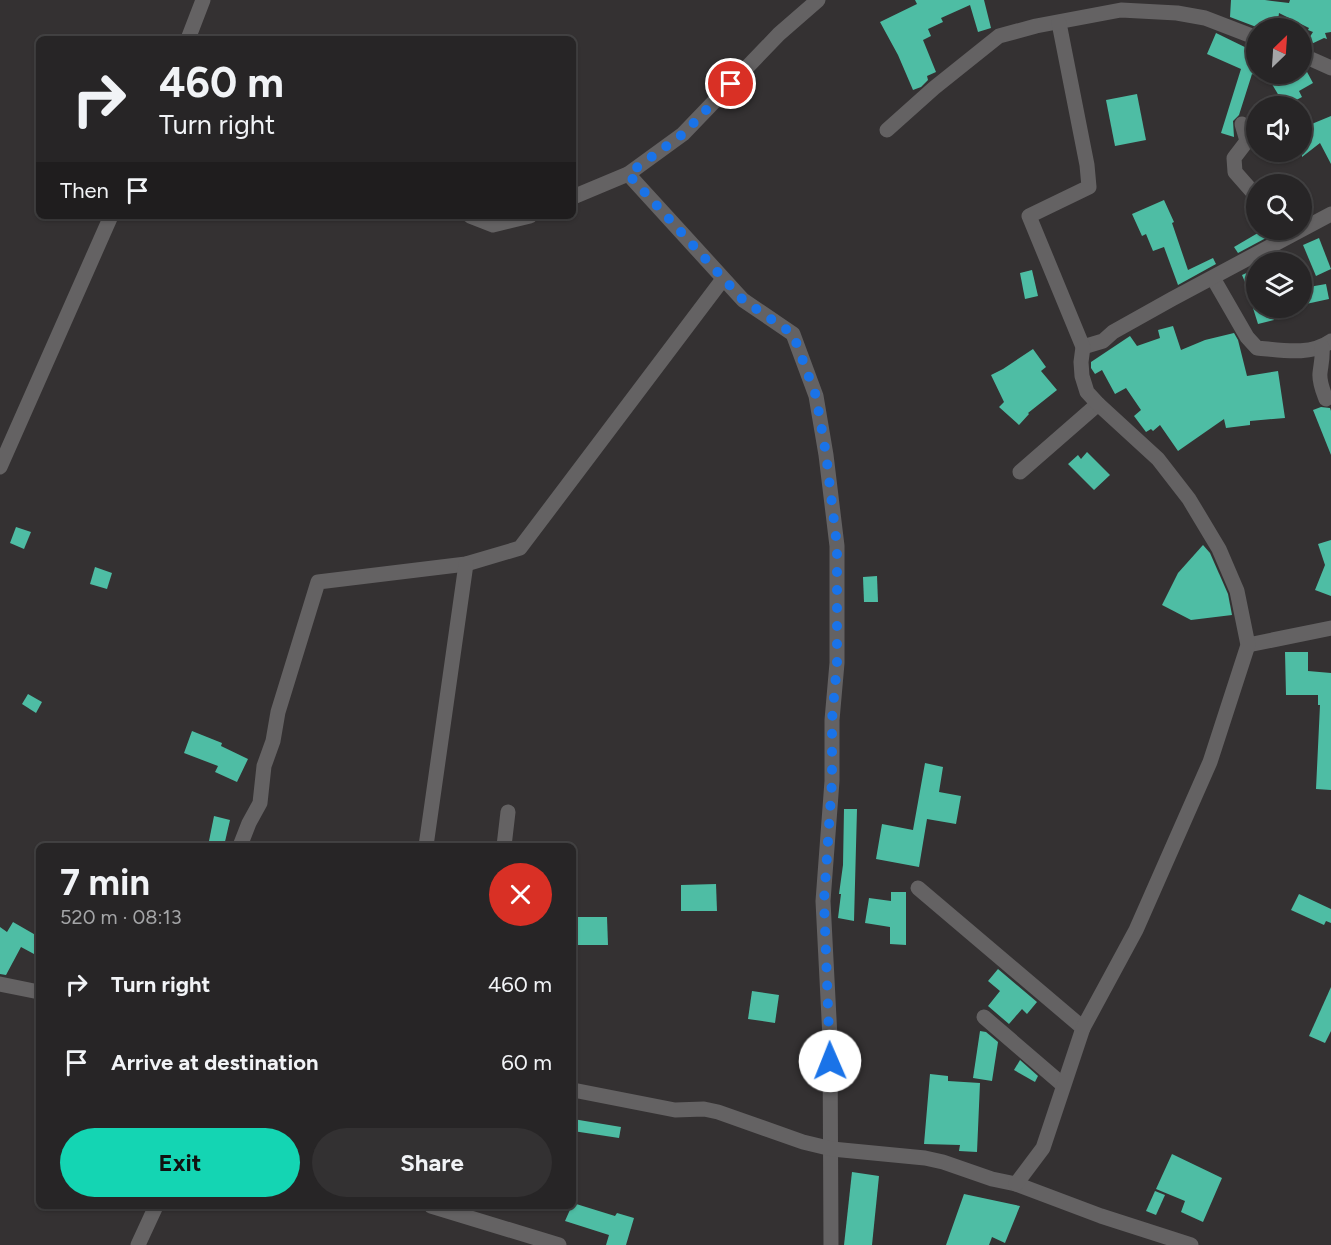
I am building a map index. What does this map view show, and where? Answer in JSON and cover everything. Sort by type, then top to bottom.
[{"type":"street","points":[[189,36],[203,0]]},
{"type":"street","points":[[576,196],[628,174],[683,134],[779,34],[818,0]]},
{"type":"street","points":[[887,130],[934,88],[999,36],[1059,23],[1117,5],[1205,18],[1246,34]]},
{"type":"street","points":[[1016,1184],[1043,1148],[1083,1028],[1136,930],[1205,772],[1248,645],[1237,591],[1219,549],[1205,524],[1158,459],[1098,405],[1087,392],[1082,376],[1083,347],[1029,216],[1089,187],[1087,165],[1059,23]]},
{"type":"street","points":[[1312,59],[1331,68]]},
{"type":"street","points":[[1242,124],[1247,141],[1234,158],[1235,172],[1246,184]]},
{"type":"street","points":[[628,174],[743,300],[793,334],[816,396],[837,546],[837,663],[832,720],[832,781],[824,901],[830,1038],[831,1245]]},
{"type":"street","points":[[1312,223],[1331,214]]},
{"type":"street","points":[[0,467],[110,219]]},
{"type":"street","points":[[478,219],[493,225],[518,219]]},
{"type":"street","points":[[1083,347],[1103,341],[1113,332],[1279,240]]},
{"type":"street","points":[[1213,278],[1247,337],[1257,348],[1292,351],[1326,344],[1320,373],[1326,399]]},
{"type":"street","points":[[241,843],[260,802],[264,766],[273,741],[278,712],[318,582],[466,564],[520,548],[723,279]]},
{"type":"street","points":[[1020,472],[1098,405]]},
{"type":"street","points":[[426,843],[466,564]]},
{"type":"street","points":[[1248,645],[1331,628]]},
{"type":"street","points":[[504,843],[508,812]]},
{"type":"street","points":[[918,888],[1083,1028]]},
{"type":"street","points":[[0,984],[36,991]]},
{"type":"street","points":[[984,1017],[1063,1085]]},
{"type":"street","points":[[576,1091],[675,1110],[704,1109],[718,1112],[803,1142],[832,1149],[925,1158],[943,1162],[992,1179],[1016,1184],[1101,1216],[1191,1245]]},
{"type":"street","points":[[138,1245],[155,1209]]},
{"type":"street","points":[[441,1209],[559,1245]]},
{"type":"building","points":[[915,0],[984,0],[991,28],[978,32],[970,5],[941,18],[943,22],[928,29],[931,36],[923,40],[936,72],[927,76],[928,80],[921,87],[913,90],[880,22],[917,4]]},
{"type":"building","points":[[1231,0],[1289,3],[1290,0],[1331,0],[1331,32],[1325,33],[1327,39],[1324,38],[1312,44],[1312,18],[1289,18],[1279,13],[1278,18],[1246,18],[1246,23],[1230,17]]},
{"type":"building","points":[[1216,33],[1246,48],[1246,84],[1249,84],[1239,115],[1233,121],[1234,137],[1221,133],[1241,69],[1207,54]]},
{"type":"building","points":[[1272,84],[1311,84],[1299,91],[1302,96],[1279,96]]},
{"type":"building","points":[[1137,94],[1146,140],[1115,146],[1106,100]]},
{"type":"building","points":[[1331,116],[1331,164],[1320,143],[1312,149],[1312,124]]},
{"type":"building","points":[[1164,200],[1174,222],[1172,223],[1188,270],[1213,258],[1216,264],[1178,285],[1164,247],[1153,251],[1146,234],[1142,236],[1132,214]]},
{"type":"building","points":[[1319,238],[1331,269],[1316,276],[1312,266],[1312,252],[1306,252],[1303,245]]},
{"type":"building","points":[[1246,240],[1262,240],[1238,253],[1234,247]]},
{"type":"building","points":[[1032,270],[1038,296],[1025,299],[1020,273]]},
{"type":"building","points":[[1326,284],[1329,299],[1312,303],[1312,286]]},
{"type":"building","points":[[1256,318],[1273,318],[1274,320],[1258,324]]},
{"type":"building","points":[[1173,326],[1181,350],[1205,340],[1234,333],[1238,340],[1247,376],[1278,371],[1285,418],[1250,421],[1250,425],[1226,428],[1224,419],[1178,451],[1160,425],[1153,431],[1151,429],[1146,432],[1134,416],[1141,410],[1126,388],[1115,394],[1102,370],[1095,374],[1091,368],[1091,362],[1130,336],[1137,346],[1160,338],[1158,330]]},
{"type":"building","points":[[1033,349],[1046,367],[1041,371],[1057,390],[1028,413],[1019,425],[999,407],[1004,402],[991,375]]},
{"type":"building","points":[[1321,407],[1330,408],[1331,411],[1331,455],[1313,410]]},
{"type":"building","points":[[1087,452],[1110,475],[1094,490],[1068,464],[1078,455],[1081,459]]},
{"type":"building","points":[[16,527],[31,532],[24,549],[10,543]]},
{"type":"building","points":[[1331,540],[1331,596],[1315,590],[1325,565],[1318,544]]},
{"type":"building","points":[[1203,545],[1210,553],[1228,594],[1232,615],[1191,620],[1162,605],[1178,573]]},
{"type":"building","points":[[95,567],[112,573],[107,589],[90,584]]},
{"type":"building","points":[[877,576],[878,602],[864,602],[863,577]]},
{"type":"building","points":[[1285,652],[1308,652],[1308,671],[1331,673],[1331,790],[1316,789],[1320,705],[1318,705],[1318,695],[1286,695]]},
{"type":"building","points":[[28,694],[42,702],[36,713],[22,704]]},
{"type":"building","points":[[192,731],[222,743],[221,746],[248,759],[237,782],[215,772],[218,766],[184,753]]},
{"type":"building","points":[[925,763],[943,767],[939,792],[961,796],[956,824],[927,819],[919,867],[876,859],[882,824],[913,830]]},
{"type":"building","points":[[844,809],[857,809],[854,921],[838,918],[843,865]]},
{"type":"building","points":[[214,816],[230,820],[225,843],[209,843]]},
{"type":"building","points":[[716,884],[717,911],[681,911],[681,885]]},
{"type":"building","points":[[891,892],[906,892],[906,945],[890,944],[890,927],[865,923],[869,898],[891,901]]},
{"type":"building","points":[[1299,894],[1331,909],[1331,923],[1326,921],[1324,925],[1291,910]]},
{"type":"building","points":[[576,917],[607,917],[608,945],[576,945]]},
{"type":"building","points":[[13,922],[36,935],[36,950],[34,954],[21,947],[6,975],[0,974],[0,927],[7,932]]},
{"type":"building","points":[[998,969],[1037,1002],[1027,1014],[1022,1009],[1009,1024],[988,1006],[1000,991],[988,981]]},
{"type":"building","points":[[1331,987],[1331,1031],[1325,1043],[1309,1036]]},
{"type":"building","points":[[752,991],[779,995],[775,1023],[748,1019]]},
{"type":"building","points":[[980,1031],[986,1032],[998,1042],[992,1081],[973,1078]]},
{"type":"building","points":[[1020,1060],[1038,1076],[1035,1082],[1014,1070]]},
{"type":"building","points":[[930,1074],[948,1076],[948,1081],[980,1083],[977,1152],[959,1151],[960,1145],[924,1144]]},
{"type":"building","points":[[576,1120],[621,1127],[619,1138],[576,1131]]},
{"type":"building","points":[[1172,1154],[1222,1178],[1203,1222],[1181,1212],[1185,1201],[1156,1189]]},
{"type":"building","points":[[852,1172],[879,1176],[872,1245],[844,1245]]},
{"type":"building","points":[[1155,1191],[1165,1195],[1156,1215],[1146,1211]]},
{"type":"building","points":[[964,1194],[1020,1206],[1005,1243],[992,1237],[989,1245],[946,1245]]},
{"type":"building","points":[[576,1204],[615,1216],[617,1213],[634,1218],[626,1245],[606,1245],[609,1235],[565,1221],[570,1209],[576,1209]]},
{"type":"route","points":[[731,84],[683,134],[628,174],[743,300],[793,334],[816,396],[831,492],[838,572],[832,781],[824,901],[830,1061]]}]
